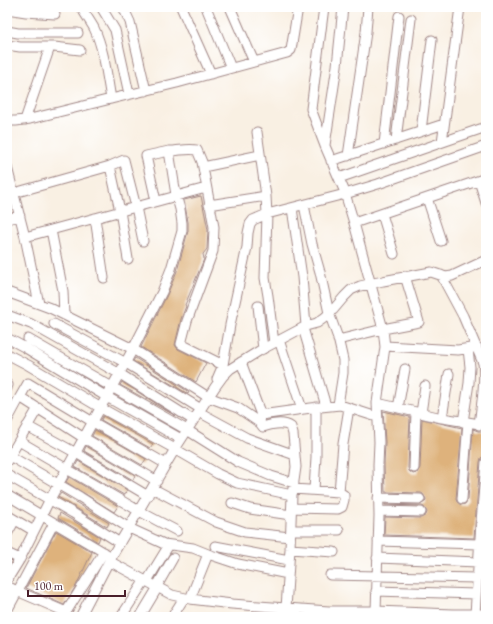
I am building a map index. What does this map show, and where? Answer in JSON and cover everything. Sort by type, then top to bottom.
[{"type":"street","points":[[81,7],[94,29],[100,45],[111,99]]},
{"type":"street","points":[[102,7],[115,30],[129,94]]},
{"type":"street","points":[[123,7],[130,22],[146,90]]},
{"type":"street","points":[[181,7],[211,74]]},
{"type":"street","points":[[206,7],[231,68]]},
{"type":"street","points":[[230,7],[254,62]]},
{"type":"street","points":[[7,121],[25,120],[177,83],[283,55],[291,50],[298,7]]},
{"type":"street","points":[[324,7],[311,109],[345,194],[383,329],[385,346],[376,403],[379,442],[379,511],[376,591],[380,613]]},
{"type":"street","points":[[325,146],[337,66],[343,7]]},
{"type":"street","points":[[348,156],[366,32],[368,7]]},
{"type":"street","points":[[442,142],[460,7]]},
{"type":"street","points":[[7,9],[55,14]]},
{"type":"street","points":[[384,144],[399,16]]},
{"type":"street","points":[[396,140],[411,19]]},
{"type":"street","points":[[7,31],[18,33],[78,33]]},
{"type":"street","points":[[421,131],[432,40]]},
{"type":"street","points":[[7,45],[80,50]]},
{"type":"street","points":[[25,120],[50,47]]},
{"type":"street","points":[[332,161],[444,124]]},
{"type":"street","points":[[339,178],[486,127]]},
{"type":"street","points":[[256,132],[266,196],[267,214],[265,278],[277,341],[302,409]]},
{"type":"street","points":[[215,387],[223,365],[246,252],[250,224],[253,220],[267,214],[345,194],[386,181],[486,146]]},
{"type":"street","points":[[156,201],[146,156],[169,151],[197,150],[202,162],[214,227],[213,251],[187,321],[181,344],[223,365]]},
{"type":"street","points":[[7,580],[20,559],[50,500],[126,363],[162,292],[171,269],[182,231],[182,223],[169,151]]},
{"type":"street","points":[[203,167],[260,155]]},
{"type":"street","points":[[10,193],[110,166],[124,160],[143,241]]},
{"type":"street","points":[[110,166],[120,211],[128,259]]},
{"type":"street","points":[[7,167],[10,193],[20,216],[39,304]]},
{"type":"street","points":[[354,223],[482,180],[486,203]]},
{"type":"street","points":[[25,237],[206,188]]},
{"type":"street","points":[[210,205],[266,196]]},
{"type":"street","points":[[427,198],[441,241]]},
{"type":"street","points":[[304,205],[329,313],[343,360],[343,373],[338,406]]},
{"type":"street","points":[[292,208],[302,277],[305,327],[326,406]]},
{"type":"street","points":[[382,214],[394,254]]},
{"type":"street","points":[[7,219],[20,216]]},
{"type":"street","points":[[95,218],[104,278]]},
{"type":"street","points":[[51,230],[63,290],[64,315]]},
{"type":"street","points":[[7,586],[64,615],[120,543],[181,439],[215,387],[230,369],[262,348],[305,327],[317,323],[351,290],[360,286],[431,272],[446,277],[452,276],[486,260]]},
{"type":"street","points":[[376,403],[442,418],[482,425],[483,363],[472,348],[452,295],[441,275]]},
{"type":"street","points":[[338,340],[419,322],[405,276]]},
{"type":"street","points":[[7,292],[50,308],[133,349],[208,397],[238,408],[260,419],[302,409],[326,406],[349,408],[377,417]]},
{"type":"street","points":[[258,306],[262,348]]},
{"type":"street","points":[[7,315],[31,324],[120,374],[194,420]]},
{"type":"street","points":[[54,324],[126,363],[247,438],[295,455]]},
{"type":"street","points":[[7,338],[106,397],[181,439]]},
{"type":"street","points":[[28,339],[113,386],[188,430],[238,462],[271,476],[293,489]]},
{"type":"street","points":[[385,346],[458,350],[472,348]]},
{"type":"street","points":[[462,499],[465,422],[470,383],[472,348]]},
{"type":"street","points":[[7,354],[218,474],[237,483],[339,492],[344,494],[342,507],[338,509],[292,511],[250,509],[232,503]]},
{"type":"street","points":[[241,362],[263,427],[268,425],[287,424],[291,427],[293,434],[296,467],[293,489],[285,613]]},
{"type":"street","points":[[398,408],[405,369]]},
{"type":"street","points":[[442,418],[449,374]]},
{"type":"street","points":[[7,421],[28,383],[166,464]]},
{"type":"street","points":[[414,468],[418,412],[425,386]]},
{"type":"street","points":[[20,397],[84,438],[152,488]]},
{"type":"street","points":[[314,490],[316,457],[316,407]]},
{"type":"street","points":[[38,408],[9,458],[59,484],[129,528],[164,544],[193,548],[238,564],[288,574]]},
{"type":"street","points":[[339,492],[343,444],[349,408]]},
{"type":"street","points":[[27,426],[76,453],[152,488],[216,522],[245,532],[291,533],[339,530]]},
{"type":"street","points":[[18,441],[139,511],[177,531]]},
{"type":"street","points":[[475,614],[486,462]]},
{"type":"street","points":[[7,476],[73,513],[120,543]]},
{"type":"street","points":[[7,495],[146,581],[172,595],[187,599],[232,604],[285,613],[329,611],[486,614]]},
{"type":"street","points":[[378,498],[420,499]]},
{"type":"street","points":[[379,511],[421,512]]},
{"type":"street","points":[[7,534],[11,518],[34,531]]},
{"type":"street","points":[[7,611],[54,523]]},
{"type":"street","points":[[378,541],[479,544]]},
{"type":"street","points":[[121,617],[169,544]]},
{"type":"street","points":[[215,546],[289,560]]},
{"type":"street","points":[[290,549],[334,552]]},
{"type":"street","points":[[7,553],[20,559]]},
{"type":"street","points":[[172,617],[187,599],[208,554]]},
{"type":"street","points":[[80,617],[108,557]]},
{"type":"street","points":[[140,617],[173,558]]},
{"type":"street","points":[[377,558],[478,562]]},
{"type":"street","points":[[330,575],[477,578]]},
{"type":"street","points":[[376,591],[476,594]]},
{"type":"building","points":[[201,196],[208,230],[207,249],[203,254],[204,259],[185,305],[186,306],[181,319],[175,345],[178,349],[206,363],[196,382],[141,347],[167,295],[177,271],[188,231],[184,200]]},
{"type":"building","points":[[135,358],[189,392],[188,394],[133,361]]},
{"type":"building","points":[[122,382],[176,416],[120,385]]},
{"type":"building","points":[[383,411],[410,417],[408,468],[413,474],[417,473],[420,468],[422,419],[462,428],[456,499],[461,505],[465,504],[468,499],[473,429],[478,431],[486,431],[484,456],[481,458],[480,462],[474,538],[384,535],[385,517],[421,518],[426,515],[427,512],[422,506],[385,505],[420,505],[425,502],[426,499],[421,493],[385,492],[385,442]]},
{"type":"building","points":[[103,416],[153,444],[150,448],[101,420]]},
{"type":"building","points":[[95,430],[146,459],[142,465],[92,436]]},
{"type":"building","points":[[86,446],[135,475],[133,480],[84,451]]},
{"type":"building","points":[[78,461],[127,490],[124,495],[75,467]]},
{"type":"building","points":[[69,477],[118,506],[114,512],[66,482]]},
{"type":"building","points":[[61,493],[109,523],[107,527],[58,497]]},
{"type":"building","points":[[60,513],[100,537],[98,542],[58,518]]},
{"type":"building","points":[[56,531],[92,552],[76,586],[64,605],[26,588]]}]
